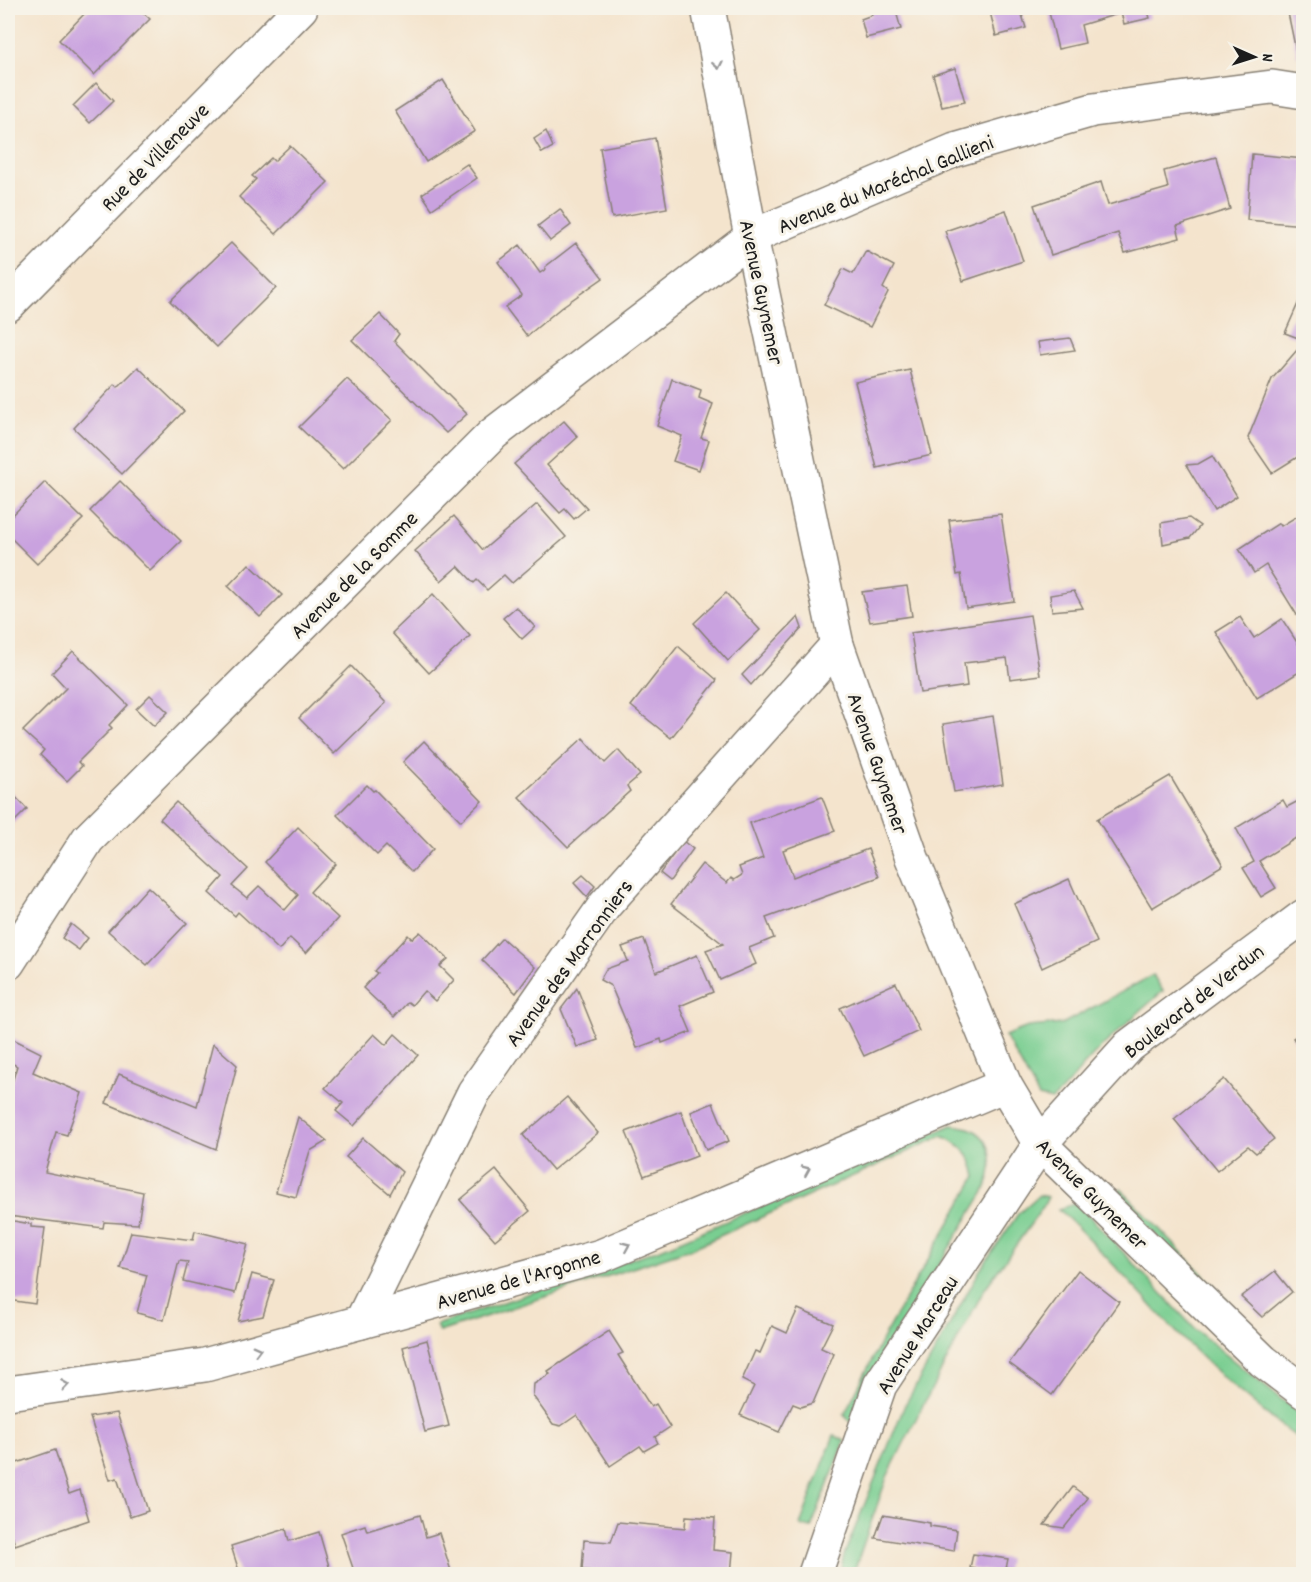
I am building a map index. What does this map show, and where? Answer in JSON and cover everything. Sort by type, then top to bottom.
[{"type":"street","name":"Rue de Villeneuve","points":[[8,305],[301,8]]},
{"type":"street","name":"Avenue Guynemer","points":[[708,8],[751,237],[837,645],[912,858],[1005,1085],[1040,1144],[1263,1361],[1304,1392]]},
{"type":"street","name":"Avenue du Maréchal Gallieni","points":[[751,237],[955,150],[1093,110],[1272,87],[1304,92]]},
{"type":"street","name":"Avenue de la Somme","points":[[8,963],[88,839],[493,434],[751,237]]},
{"type":"street","name":"Avenue des Marronniers","points":[[361,1322],[474,1092],[605,905],[837,645]]},
{"type":"street","name":"Boulevard de Verdun","points":[[1040,1144],[1129,1046],[1304,916]]},
{"type":"street","name":"Avenue de l'Argonne","points":[[8,1393],[205,1365],[601,1256],[1005,1085]]},
{"type":"street","name":"Avenue Marceau","points":[[815,1575],[880,1384],[1040,1144]]},
{"type":"green space","points":[[1153,975],[1163,991],[1105,1044],[1057,1096],[1052,1100],[1039,1097],[1005,1036],[1028,1027],[1062,1024]]},
{"type":"green space","points":[[952,1125],[971,1129],[985,1141],[991,1157],[987,1184],[900,1328],[852,1423],[844,1415],[886,1332],[976,1177],[972,1162],[965,1151],[942,1136],[693,1248],[439,1332],[436,1325],[663,1248]]},
{"type":"green space","points":[[1121,1189],[1237,1310],[1232,1315],[1116,1193]]},
{"type":"green space","points":[[1039,1195],[1048,1197],[984,1290],[887,1477],[853,1574],[840,1574],[844,1555],[904,1407],[980,1270],[1018,1214]]},
{"type":"green space","points":[[1077,1203],[1197,1331],[1303,1417],[1303,1442],[1244,1396],[1202,1357],[1058,1209]]},
{"type":"green space","points":[[834,1435],[845,1441],[811,1528],[800,1525]]},
{"type":"building","points":[[90,8],[138,8],[150,19],[94,75],[59,40]]},
{"type":"building","points":[[870,8],[895,8],[901,29],[866,38],[861,19],[872,15]]},
{"type":"building","points":[[989,8],[1020,8],[1026,28],[996,36]]},
{"type":"building","points":[[1048,8],[1147,8],[1150,18],[1124,24],[1121,13],[1081,25],[1085,43],[1058,49]]},
{"type":"building","points":[[1287,8],[1304,8],[1304,57],[1297,56]]},
{"type":"building","points":[[955,68],[965,102],[942,107],[933,75]]},
{"type":"building","points":[[443,80],[475,131],[426,162],[395,111]]},
{"type":"building","points":[[96,83],[113,101],[90,123],[73,106]]},
{"type":"building","points":[[546,131],[553,147],[542,153],[534,139]]},
{"type":"building","points":[[655,138],[667,208],[612,218],[600,148]]},
{"type":"building","points":[[290,146],[328,182],[276,234],[239,197],[256,179],[252,176],[271,158],[274,161]]},
{"type":"building","points":[[1252,154],[1304,159],[1304,225],[1247,220]]},
{"type":"building","points":[[1216,157],[1230,209],[1177,226],[1180,238],[1125,253],[1118,233],[1051,255],[1034,205],[1101,182],[1108,205],[1168,188],[1164,171]]},
{"type":"building","points":[[467,164],[477,178],[432,209],[422,194]]},
{"type":"building","points":[[560,209],[571,225],[550,241],[538,226]]},
{"type":"building","points":[[1006,210],[1023,261],[963,281],[945,231]]},
{"type":"building","points":[[231,243],[276,288],[217,347],[170,301]]},
{"type":"building","points":[[576,243],[603,278],[563,306],[527,336],[505,307],[522,295],[498,262],[520,245],[540,273]]},
{"type":"building","points":[[866,251],[894,266],[883,288],[888,292],[870,327],[824,305],[843,269],[853,274]]},
{"type":"building","points":[[1301,297],[1304,298],[1304,333],[1301,339],[1285,333]]},
{"type":"building","points":[[380,314],[399,334],[394,341],[467,414],[446,433],[352,340]]},
{"type":"building","points":[[1070,338],[1075,350],[1040,355],[1038,342]]},
{"type":"building","points":[[1304,342],[1304,364],[1298,371],[1304,382],[1304,396],[1299,399],[1304,406],[1304,427],[1300,429],[1304,435],[1304,453],[1272,473],[1248,438],[1272,379]]},
{"type":"building","points":[[138,367],[184,411],[122,474],[74,428],[115,384],[118,387]]},
{"type":"building","points":[[910,370],[932,455],[877,468],[855,382]]},
{"type":"building","points":[[347,379],[392,420],[343,469],[299,427]]},
{"type":"building","points":[[672,379],[701,390],[699,398],[713,404],[701,438],[709,440],[699,470],[673,461],[682,436],[657,426]]},
{"type":"building","points":[[564,421],[578,437],[547,465],[587,508],[574,519],[565,509],[560,513],[514,464]]},
{"type":"building","points":[[1212,456],[1237,496],[1214,511],[1186,465],[1198,464]]},
{"type":"building","points":[[120,481],[181,541],[150,571],[90,511]]},
{"type":"building","points":[[45,482],[83,519],[37,564],[8,535],[8,520]]},
{"type":"building","points":[[537,504],[566,537],[512,583],[504,575],[487,590],[477,580],[474,583],[458,566],[441,581],[415,551],[454,516],[483,550]]},
{"type":"building","points":[[1304,512],[1304,618],[1300,620],[1266,565],[1254,573],[1239,549],[1279,523],[1281,526]]},
{"type":"building","points":[[1001,514],[1014,601],[966,608],[961,574],[957,575],[949,520]]},
{"type":"building","points":[[1189,518],[1200,526],[1190,538],[1163,544],[1161,523]]},
{"type":"building","points":[[249,564],[282,595],[260,617],[228,586]]},
{"type":"building","points":[[907,586],[912,616],[870,622],[862,592]]},
{"type":"building","points":[[1074,591],[1083,608],[1052,611],[1050,595]]},
{"type":"building","points":[[726,593],[760,630],[728,661],[694,623]]},
{"type":"building","points":[[433,594],[470,636],[429,673],[392,633]]},
{"type":"building","points":[[516,607],[535,627],[522,639],[503,618]]},
{"type":"building","points":[[1030,615],[1040,675],[1010,679],[1007,658],[964,663],[967,686],[920,693],[911,633]]},
{"type":"building","points":[[798,617],[802,628],[751,685],[742,675]]},
{"type":"building","points":[[1240,617],[1254,638],[1282,619],[1304,653],[1304,669],[1257,698],[1216,632]]},
{"type":"building","points":[[678,646],[717,680],[671,738],[631,706]]},
{"type":"building","points":[[73,651],[128,705],[109,725],[112,728],[78,762],[82,766],[67,781],[40,755],[44,750],[23,731],[66,688],[52,673]]},
{"type":"building","points":[[351,666],[386,703],[334,754],[299,718]]},
{"type":"building","points":[[150,695],[168,712],[154,726],[136,709]]},
{"type":"building","points":[[993,716],[1003,784],[954,792],[943,724]]},
{"type":"building","points":[[583,738],[605,763],[618,750],[640,775],[627,786],[630,791],[568,847],[519,797]]},
{"type":"building","points":[[424,741],[482,801],[461,821],[403,762]]},
{"type":"building","points":[[1170,776],[1223,865],[1152,908],[1097,819]]},
{"type":"building","points":[[367,785],[373,791],[375,790],[433,849],[412,872],[386,846],[377,855],[337,815]]},
{"type":"building","points":[[8,789],[27,809],[8,828]]},
{"type":"building","points":[[822,797],[835,831],[783,850],[793,877],[868,849],[879,877],[766,918],[774,938],[749,948],[756,964],[720,980],[706,950],[723,944],[671,904],[702,864],[727,883],[731,878],[734,880],[742,875],[739,867],[763,858],[750,823]]},
{"type":"building","points":[[1304,798],[1304,833],[1259,861],[1276,888],[1261,897],[1243,868],[1254,862],[1236,828],[1283,800],[1287,807]]},
{"type":"building","points":[[176,802],[248,869],[232,886],[247,898],[259,886],[285,910],[298,895],[265,862],[298,827],[336,864],[310,892],[338,918],[306,953],[290,938],[279,950],[238,912],[235,916],[209,893],[223,877],[160,819]]},
{"type":"building","points":[[683,841],[693,849],[670,881],[660,873]]},
{"type":"building","points":[[583,875],[595,886],[587,897],[574,883]]},
{"type":"building","points":[[1069,879],[1097,942],[1042,968],[1014,904]]},
{"type":"building","points":[[148,887],[187,923],[147,965],[108,931]]},
{"type":"building","points":[[71,924],[88,938],[79,950],[62,938]]},
{"type":"building","points":[[420,932],[448,959],[440,966],[454,980],[435,1001],[424,991],[412,1005],[408,1002],[394,1017],[363,988],[377,973],[374,971],[408,935],[412,939]]},
{"type":"building","points":[[502,938],[535,967],[516,993],[482,960]]},
{"type":"building","points":[[644,939],[656,972],[697,955],[713,992],[680,1006],[691,1032],[662,1043],[661,1039],[637,1048],[611,986],[600,980],[606,969],[628,961],[622,947]]},
{"type":"building","points":[[896,983],[919,1031],[864,1056],[840,1008]]},
{"type":"building","points":[[577,988],[598,1040],[577,1047],[561,1009]]},
{"type":"building","points":[[1304,1031],[1304,1054],[1293,1038]]},
{"type":"building","points":[[374,1034],[386,1045],[395,1034],[418,1055],[354,1126],[336,1111],[343,1103],[325,1088]]},
{"type":"building","points":[[9,1037],[41,1053],[33,1072],[82,1093],[67,1135],[56,1132],[45,1172],[143,1192],[138,1224],[104,1222],[103,1228],[8,1216],[8,1122],[11,1113],[8,1112],[8,1096],[17,1066],[8,1061]]},
{"type":"building","points":[[213,1044],[237,1065],[216,1149],[106,1103],[119,1074],[197,1106]]},
{"type":"building","points":[[1224,1079],[1274,1139],[1256,1153],[1248,1146],[1217,1171],[1174,1119]]},
{"type":"building","points":[[567,1097],[598,1133],[553,1170],[523,1135]]},
{"type":"building","points":[[713,1103],[729,1141],[706,1150],[691,1112]]},
{"type":"building","points":[[681,1111],[697,1156],[644,1176],[626,1132]]},
{"type":"building","points":[[298,1117],[327,1141],[310,1151],[296,1197],[276,1192]]},
{"type":"building","points":[[363,1138],[402,1172],[390,1194],[346,1157]]},
{"type":"building","points":[[496,1170],[530,1211],[495,1240],[460,1200]]},
{"type":"building","points":[[8,1220],[31,1224],[31,1227],[45,1228],[35,1304],[8,1300]]},
{"type":"building","points":[[195,1231],[248,1244],[235,1293],[183,1281],[188,1262],[179,1261],[164,1320],[137,1313],[147,1275],[120,1268],[131,1232],[193,1240]]},
{"type":"building","points":[[1078,1270],[1119,1302],[1052,1395],[1009,1363]]},
{"type":"building","points":[[1275,1271],[1292,1292],[1262,1317],[1241,1297]]},
{"type":"building","points":[[252,1274],[274,1280],[263,1316],[238,1321]]},
{"type":"building","points":[[798,1309],[833,1324],[821,1348],[834,1354],[813,1403],[801,1407],[793,1404],[779,1432],[740,1415],[754,1386],[742,1380],[755,1351],[760,1353],[772,1326],[787,1333]]},
{"type":"building","points":[[609,1331],[623,1353],[618,1355],[651,1407],[656,1404],[670,1427],[655,1437],[658,1443],[644,1451],[640,1446],[610,1466],[577,1415],[561,1426],[553,1424],[533,1396],[534,1384],[550,1374],[548,1371]]},
{"type":"building","points":[[427,1340],[449,1426],[425,1432],[403,1347]]},
{"type":"building","points":[[117,1413],[148,1511],[130,1517],[117,1478],[110,1480],[90,1417]]},
{"type":"building","points":[[55,1450],[69,1494],[80,1490],[89,1520],[15,1545],[8,1522],[8,1514],[11,1513],[8,1502],[8,1466]]},
{"type":"building","points":[[1073,1487],[1088,1498],[1064,1528],[1044,1525]]},
{"type":"building","points":[[420,1515],[426,1537],[439,1533],[452,1574],[413,1574],[412,1571],[401,1574],[355,1574],[341,1533],[365,1525],[367,1531]]},
{"type":"building","points":[[883,1515],[957,1530],[954,1551],[875,1538]]},
{"type":"building","points":[[686,1516],[715,1518],[713,1550],[733,1552],[731,1574],[630,1574],[582,1570],[584,1540],[611,1542],[618,1522],[685,1528]]},
{"type":"building","points":[[286,1529],[289,1541],[319,1532],[331,1573],[240,1574],[231,1546]]},
{"type":"building","points":[[973,1554],[1008,1559],[1005,1574],[970,1568]]}]
